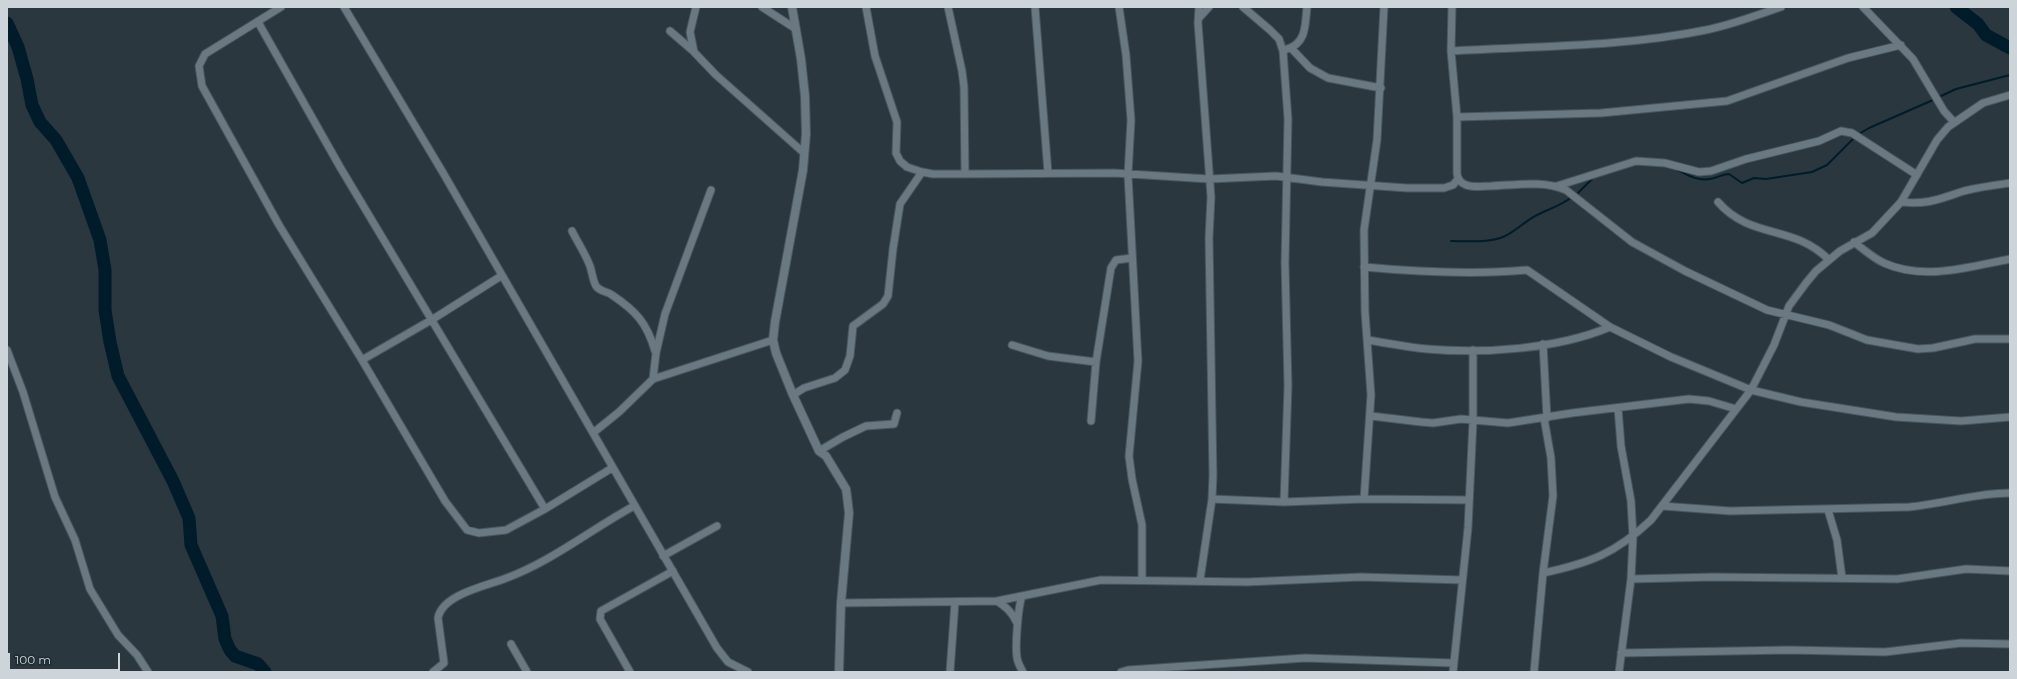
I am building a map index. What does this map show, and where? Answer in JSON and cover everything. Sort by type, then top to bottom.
[{"type":"street","points":[[281,7],[205,54],[199,66],[202,86],[279,225],[362,360],[445,501],[467,530],[479,533],[501,531],[545,509],[612,468]]},
{"type":"street","points":[[344,7],[442,171],[501,276],[722,656],[733,666],[748,672]]},
{"type":"street","points":[[694,52],[690,32],[696,7]]},
{"type":"street","points":[[762,7],[796,29]]},
{"type":"street","points":[[792,7],[805,96],[806,118],[803,170],[773,340],[793,395],[819,451],[826,456],[846,489],[848,513],[841,602],[839,672]]},
{"type":"street","points":[[866,7],[875,56],[897,122],[896,153],[900,161],[907,167],[933,174],[1114,173],[1128,175],[1209,178],[1238,176],[1288,177],[1322,182],[1408,188],[1444,188],[1453,185],[1458,179],[1457,117],[1451,51],[1452,7]]},
{"type":"street","points":[[948,7],[963,82],[965,174]]},
{"type":"street","points":[[1035,7],[1048,173]]},
{"type":"street","points":[[1119,7],[1126,55],[1131,120],[1128,175],[1138,361],[1129,456],[1142,525],[1142,580]]},
{"type":"street","points":[[1199,7],[1211,203],[1209,238],[1212,499],[1200,580]]},
{"type":"street","points":[[1199,18],[1209,7]]},
{"type":"street","points":[[1243,7],[1279,39],[1283,51],[1288,119],[1288,177],[1285,263],[1288,379],[1284,502]]},
{"type":"street","points":[[1283,51],[1291,48],[1302,38],[1307,7]]},
{"type":"street","points":[[1364,499],[1371,416],[1371,389],[1367,340],[1364,230],[1375,159],[1381,88],[1384,7]]},
{"type":"street","points":[[1451,51],[1612,42],[1672,35],[1719,27],[1781,7]]},
{"type":"street","points":[[1863,7],[1901,45],[1926,78],[1944,111],[1954,122]]},
{"type":"street","points":[[258,22],[340,167],[433,319],[545,509]]},
{"type":"street","points":[[670,31],[694,52],[716,75],[804,153]]},
{"type":"street","points":[[1457,117],[1601,113],[1727,101],[1848,58],[1901,45]]},
{"type":"street","points":[[1291,48],[1310,68],[1328,78],[1381,88]]},
{"type":"street","points":[[1543,573],[1588,562],[1607,553],[1633,537],[1662,506],[1751,390],[1774,345],[1785,315],[1806,283],[1829,260],[1854,242],[1872,233],[1901,202],[1918,176],[1937,140],[1954,122],[1983,103],[2010,95]]},
{"type":"street","points":[[1557,186],[1636,161],[1665,163],[1699,172],[1712,171],[1746,159],[1819,141],[1844,130],[1852,133],[1918,176]]},
{"type":"street","points":[[793,395],[804,388],[835,378],[845,370],[850,356],[853,326],[883,304],[888,296],[895,232],[900,204],[922,172]]},
{"type":"street","points":[[1458,179],[1467,186],[1478,187],[1533,184],[1557,186],[1566,190],[1632,242],[1663,260],[1750,303],[1785,315],[1829,325],[1867,340],[1918,349],[1933,348],[1975,338],[2010,339]]},
{"type":"street","points":[[1901,202],[1930,202],[1948,198],[1965,191],[2010,183]]},
{"type":"street","points":[[653,379],[656,354],[665,314],[710,190]]},
{"type":"street","points":[[1718,202],[1728,213],[1742,222],[1808,243],[1819,250],[1829,260]]},
{"type":"street","points":[[572,231],[583,248],[596,286],[600,290],[609,292],[631,307],[644,323],[652,338],[656,354]]},
{"type":"street","points":[[1854,242],[1882,262],[1896,268],[1922,272],[1938,272],[2010,259]]},
{"type":"street","points":[[1091,421],[1096,362],[1111,268],[1116,260],[1132,258]]},
{"type":"street","points":[[1364,267],[1402,271],[1490,273],[1527,270],[1610,327],[1671,357],[1751,390],[1801,402],[1880,416],[1961,420],[2010,417]]},
{"type":"street","points":[[362,360],[433,319],[501,276]]},
{"type":"street","points":[[1367,340],[1425,349],[1510,349],[1591,335],[1610,327]]},
{"type":"street","points":[[593,433],[619,412],[653,379],[773,340]]},
{"type":"street","points":[[1534,672],[1543,573],[1553,496],[1551,458],[1545,418],[1543,344]]},
{"type":"street","points":[[1012,345],[1048,356],[1096,362]]},
{"type":"street","points":[[7,350],[23,392],[55,497],[76,540],[90,589],[118,635],[137,655],[148,672]]},
{"type":"street","points":[[1453,672],[1469,500],[1473,421],[1473,350]]},
{"type":"street","points":[[1371,416],[1433,423],[1461,419],[1508,424],[1572,413],[1690,399],[1709,401],[1736,409]]},
{"type":"street","points":[[1618,408],[1621,446],[1631,501],[1633,537],[1630,579],[1619,672]]},
{"type":"street","points":[[819,451],[866,426],[894,424],[897,413]]},
{"type":"street","points":[[1662,506],[1714,511],[1828,510],[1926,506],[1972,495],[2010,493]]},
{"type":"street","points":[[1212,499],[1284,502],[1364,499],[1469,500]]},
{"type":"street","points":[[433,672],[444,663],[438,618],[440,611],[449,601],[541,563],[634,506]]},
{"type":"street","points":[[1828,510],[1837,540],[1842,578]]},
{"type":"street","points":[[663,556],[717,526]]},
{"type":"street","points":[[1630,579],[1713,577],[1897,579],[1976,569],[2010,572]]},
{"type":"street","points":[[630,672],[600,619],[601,611],[673,571]]},
{"type":"street","points":[[841,602],[996,601],[1088,582],[1142,580],[1275,581],[1361,577],[1462,580]]},
{"type":"street","points":[[1022,596],[1018,611],[1019,626],[1017,657],[1023,672]]},
{"type":"street","points":[[996,601],[1007,607],[1013,614],[1019,626]]},
{"type":"street","points":[[950,672],[955,602]]},
{"type":"street","points":[[1621,653],[1789,650],[1885,652],[1961,643],[2010,644]]},
{"type":"street","points":[[511,644],[527,672]]},
{"type":"street","points":[[1121,672],[1135,669],[1305,658],[1453,662]]},
{"type":"waterway","points":[[1956,7],[1978,24],[1986,35],[2010,48]]},
{"type":"waterway","points":[[7,23],[18,47],[27,79],[32,105],[40,122],[56,140],[78,178],[100,240],[105,270],[105,310],[110,342],[118,376],[173,481],[189,518],[191,545],[222,616],[225,639],[230,650],[235,656],[258,664],[265,672]]},
{"type":"waterway","points":[[1941,96],[1956,89],[2010,75]]},
{"type":"waterway","points":[[1859,134],[1869,128],[1933,100]]},
{"type":"waterway","points":[[1676,169],[1692,177],[1700,179],[1710,179],[1729,174],[1742,183],[1754,178],[1766,179],[1812,172],[1827,165],[1855,137]]},
{"type":"waterway","points":[[1576,195],[1594,177]]},
{"type":"waterway","points":[[1451,241],[1484,241],[1503,237],[1533,217],[1560,205],[1572,197]]}]
